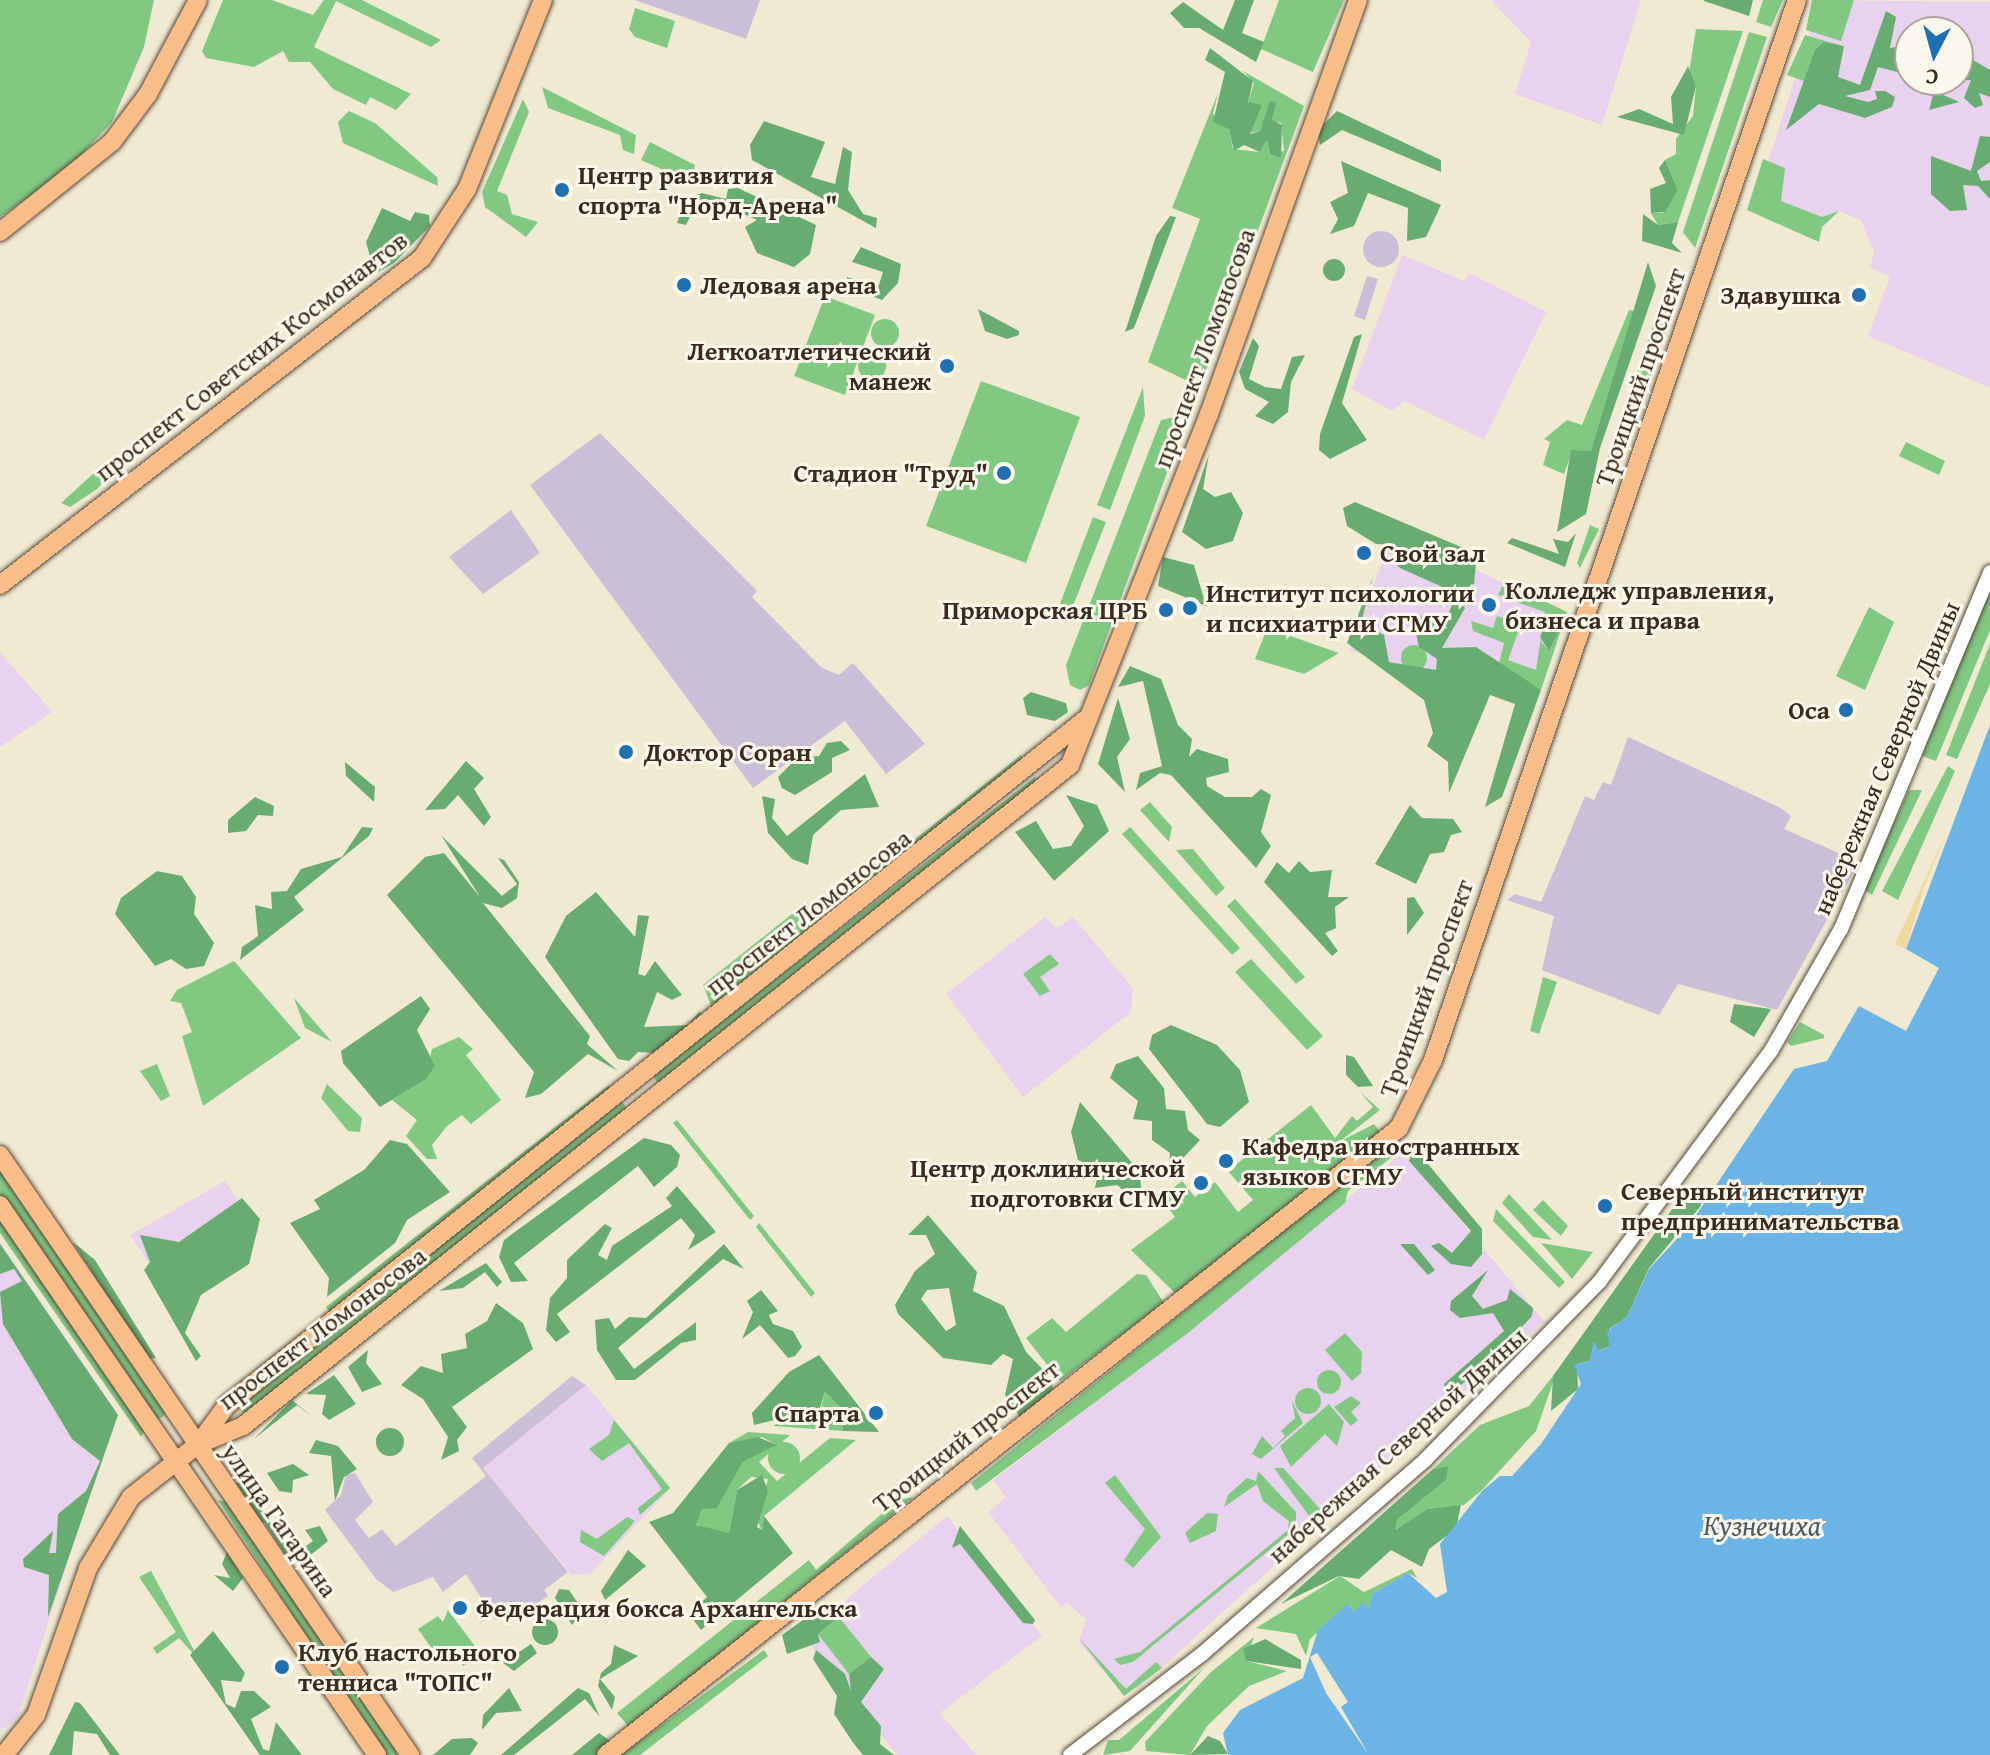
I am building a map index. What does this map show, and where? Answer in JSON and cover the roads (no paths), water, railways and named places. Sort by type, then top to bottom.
[{"type":"main road","points":[[0,232],[112,142],[148,94],[198,0]]},
{"type":"main road","name":"проспект Советских Космонавтов","points":[[0,585],[422,258],[467,189],[543,0]]},
{"type":"main road","name":"проспект Ломоносова","points":[[197,1445],[243,1426],[1048,787],[1070,765],[1358,0]]},
{"type":"main road","name":"Троицкий проспект","points":[[606,1755],[1399,1128],[1433,1060],[1797,0]]},
{"type":"main road","name":"проспект Ломоносова","points":[[197,1445],[227,1405],[1092,711]]},
{"type":"main road","name":"улица Гагарина","points":[[0,1155],[410,1755]]},
{"type":"main road","points":[[0,1205],[173,1462],[377,1755]]},
{"type":"main road","points":[[4,1755],[44,1697],[108,1525],[173,1462],[197,1445]]},
{"type":"street","name":"набережная Северной Двины","points":[[1070,1755],[1202,1654],[1425,1460],[1600,1281],[1771,1051],[1834,942],[1990,572]]},
{"type":"water","name":"Кузнечиха","points":[[1990,725],[1990,1755],[1228,1755],[1223,1733],[1240,1710],[1303,1678],[1318,1630],[1348,1604],[1354,1612],[1362,1603],[1369,1608],[1372,1594],[1408,1573],[1436,1598],[1447,1592],[1440,1544],[1482,1491],[1500,1476],[1512,1476],[1541,1444],[1581,1384],[1574,1365],[1590,1361],[1594,1341],[1599,1351],[1610,1346],[1607,1331],[1627,1317],[1649,1269],[1688,1227],[1794,1069],[1827,1061],[1859,1006],[1906,1031],[1939,968],[1906,949]]},
{"type":"place","name":"Центр развития спорта \"Норд-Арена\"","points":[[562,190]]},
{"type":"place","name":"Ледовая арена","points":[[684,285]]},
{"type":"place","name":"Здавушка","points":[[1859,295]]},
{"type":"place","name":"Легкоатлетический манеж","points":[[947,366]]},
{"type":"place","name":"Стадион \"Труд\"","points":[[1004,473]]},
{"type":"place","name":"Свой зал","points":[[1364,553]]},
{"type":"place","name":"Колледж управления, бизнеса и права","points":[[1489,605]]},
{"type":"place","name":"Институт психологии и психиатрии СГМУ","points":[[1190,608]]},
{"type":"place","name":"Приморская ЦРБ","points":[[1166,610]]},
{"type":"place","name":"Оса","points":[[1846,710]]},
{"type":"place","name":"Доктор Соран","points":[[626,752]]},
{"type":"place","name":"Кафедра иностранных языков СГМУ","points":[[1226,1161]]},
{"type":"place","name":"Центр доклинической подготовки СГМУ","points":[[1201,1183]]},
{"type":"place","name":"Северный институт предпринимательства","points":[[1605,1206]]},
{"type":"place","name":"Спарта","points":[[876,1413]]},
{"type":"place","name":"Федерация бокса Архангельска","points":[[460,1608]]},
{"type":"place","name":"Клуб настольного тенниса \"ТОПС\"","points":[[282,1667]]}]
